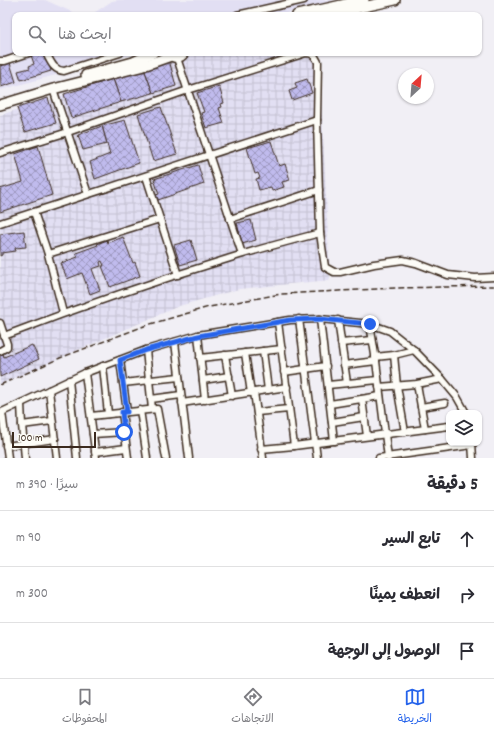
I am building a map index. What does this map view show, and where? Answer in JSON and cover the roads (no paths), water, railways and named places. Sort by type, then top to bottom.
[{"type":"highway","points":[[310,12],[364,0]]},
{"type":"highway","points":[[341,12],[395,0]]},
{"type":"highway","points":[[2,102],[133,62],[146,56]]},
{"type":"highway","points":[[2,102],[140,67],[174,56]]},
{"type":"street","points":[[251,12],[304,0]]},
{"type":"street","points":[[0,61],[5,61],[20,56]]},
{"type":"street","points":[[48,56],[54,67],[64,71],[111,56]]},
{"type":"street","points":[[177,56],[242,254]]},
{"type":"street","points":[[0,153],[68,132],[188,90],[296,56]]},
{"type":"street","points":[[314,56],[318,62],[317,120],[320,233],[324,264],[329,270],[334,272],[403,260],[416,263],[448,275],[475,278],[494,277]]},
{"type":"street","points":[[53,89],[88,194]]},
{"type":"street","points":[[0,223],[317,120]]},
{"type":"street","points":[[146,176],[178,275]]},
{"type":"street","points":[[230,219],[320,190]]},
{"type":"street","points":[[34,212],[48,254],[64,314]]},
{"type":"street","points":[[48,254],[160,219]]},
{"type":"street","points":[[4,336],[64,314],[242,254],[320,233]]},
{"type":"street","points":[[299,319],[304,369],[317,458]]},
{"type":"street","points":[[8,458],[1,413],[69,380],[146,350],[174,342],[198,336],[299,319],[338,320],[370,324],[390,331],[414,350],[442,379],[457,397],[464,410]]},
{"type":"street","points":[[320,319],[334,441]]},
{"type":"street","points":[[338,320],[347,383]]},
{"type":"street","points":[[278,322],[294,446]]},
{"type":"street","points":[[0,323],[7,347],[0,351]]},
{"type":"street","points":[[370,324],[388,457]]},
{"type":"street","points":[[198,336],[205,400]]},
{"type":"street","points":[[341,343],[372,340]]},
{"type":"street","points":[[174,342],[189,458]]},
{"type":"street","points":[[200,358],[282,349]]},
{"type":"street","points":[[146,350],[152,409]]},
{"type":"street","points":[[344,365],[414,350]]},
{"type":"street","points":[[263,351],[268,390]]},
{"type":"street","points":[[245,353],[257,412],[263,458]]},
{"type":"street","points":[[225,355],[232,396]]},
{"type":"street","points":[[394,355],[397,386],[405,432]]},
{"type":"street","points":[[120,360],[123,383],[124,432],[128,458]]},
{"type":"street","points":[[102,366],[108,414]]},
{"type":"street","points":[[284,372],[326,366]]},
{"type":"street","points":[[85,373],[96,455],[126,448]]},
{"type":"street","points":[[203,380],[228,376]]},
{"type":"street","points":[[123,383],[179,377]]},
{"type":"street","points":[[379,387],[417,384],[442,379]]},
{"type":"street","points":[[69,380],[77,458]]},
{"type":"street","points":[[328,385],[378,380]]},
{"type":"street","points":[[417,384],[425,429]]},
{"type":"street","points":[[182,404],[287,387]]},
{"type":"street","points":[[49,390],[57,458]]},
{"type":"street","points":[[151,399],[181,395]]},
{"type":"street","points":[[330,404],[380,396]]},
{"type":"street","points":[[362,399],[367,436]]},
{"type":"street","points":[[21,403],[26,458]]},
{"type":"street","points":[[421,407],[445,403]]},
{"type":"street","points":[[91,416],[157,409],[166,458]]},
{"type":"street","points":[[257,412],[290,409]]},
{"type":"street","points":[[140,410],[147,458]]},
{"type":"street","points":[[332,422],[364,417]]},
{"type":"street","points":[[22,425],[52,421]]},
{"type":"street","points":[[261,449],[446,426]]},
{"type":"street","points":[[93,434],[124,432]]},
{"type":"street","points":[[6,446],[24,442],[55,439]]},
{"type":"street","points":[[379,458],[459,446]]},
{"type":"street","points":[[472,446],[473,458]]},
{"type":"railway","points":[[0,385],[60,358],[147,325],[209,307],[281,294],[396,288],[494,286]]}]
